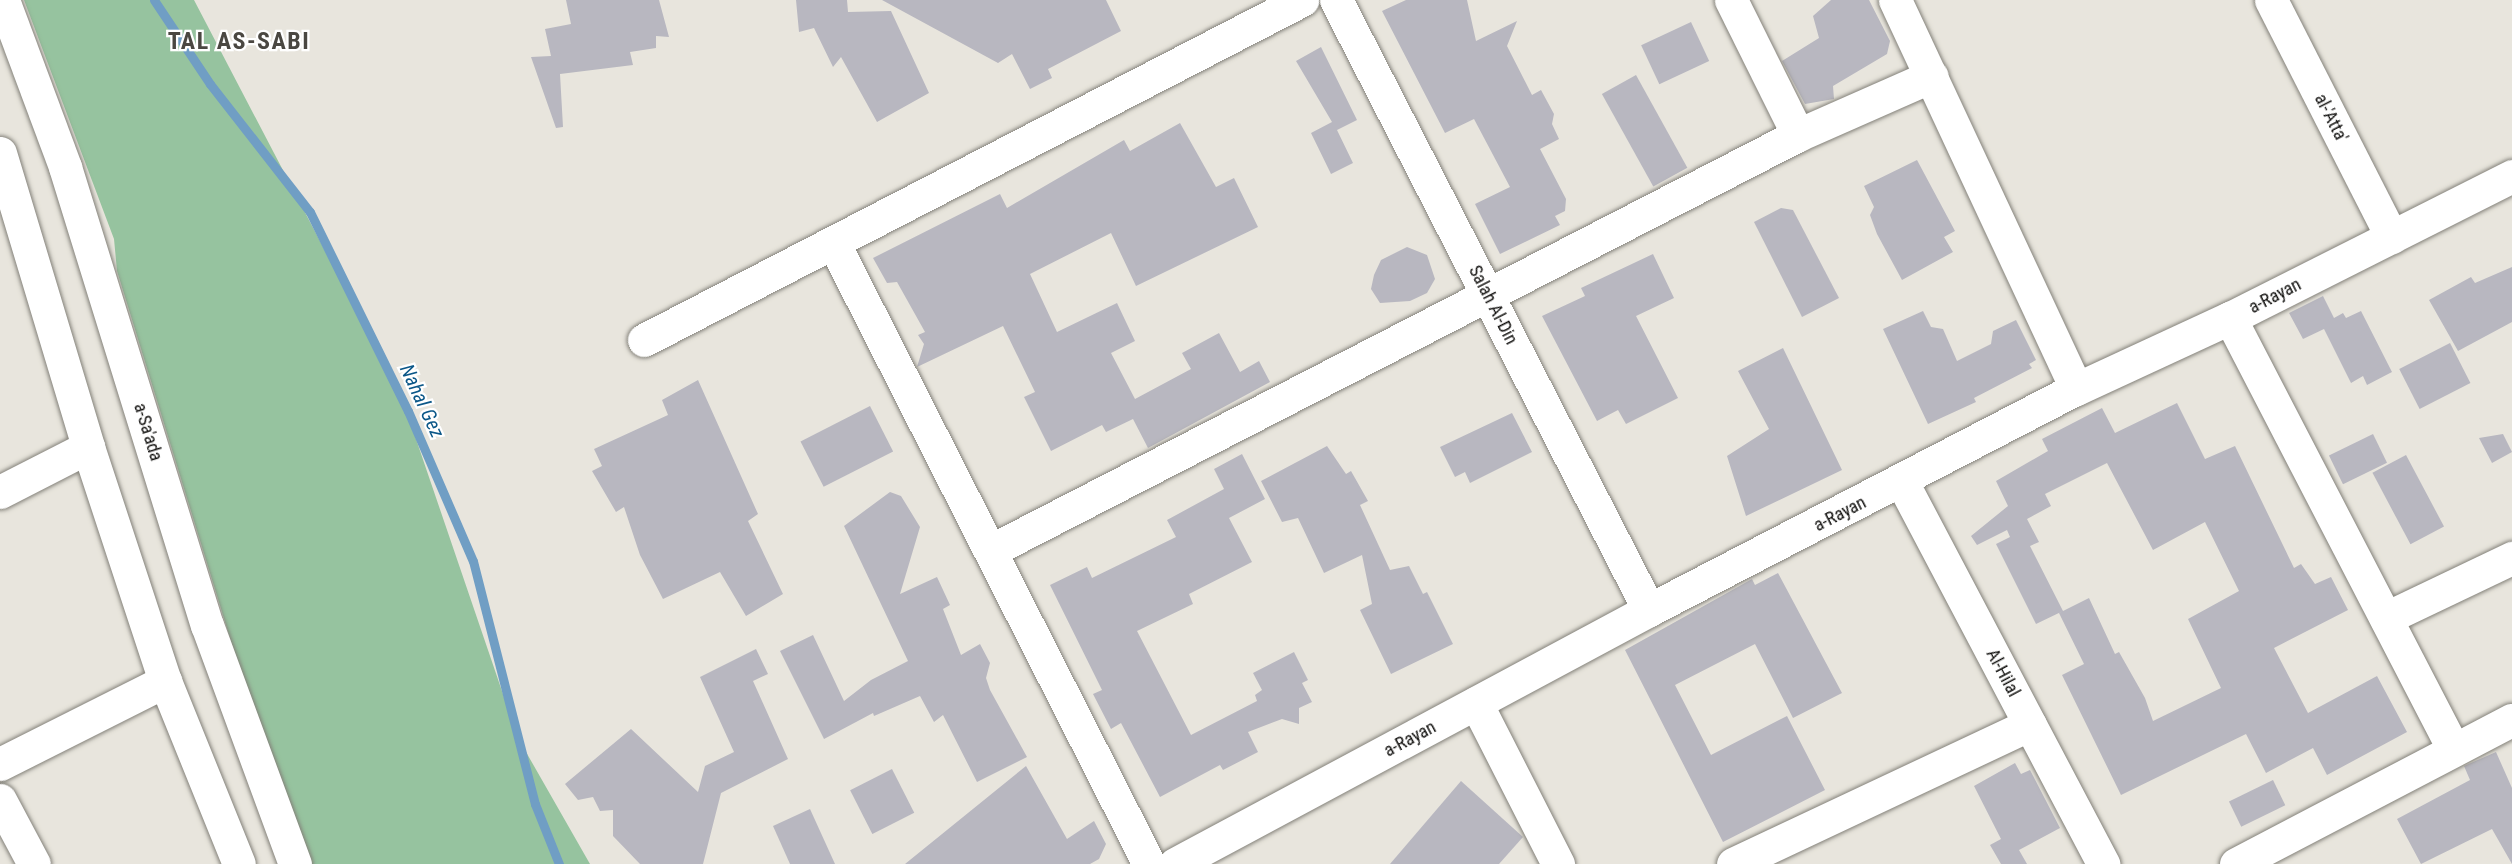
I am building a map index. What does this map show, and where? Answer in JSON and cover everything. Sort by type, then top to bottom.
[{"type":"street","name":"a-Sa'ada","points":[[3,0],[65,167],[207,626],[295,864]]},
{"type":"street","points":[[644,340],[1302,0]]},
{"type":"street","name":"Salah Al-Din","points":[[1336,0],[1649,610]]},
{"type":"street","points":[[1895,0],[2076,389]]},
{"type":"street","name":"al-'Atta'","points":[[2271,0],[2391,237]]},
{"type":"street","points":[[1739,3],[1798,135]]},
{"type":"street","points":[[990,551],[1798,135],[1932,76]]},
{"type":"street","points":[[0,153],[88,447],[165,681],[239,864]]},
{"type":"street","name":"a-Rayan","points":[[1175,864],[1649,610],[1902,482],[2076,389],[2230,318],[2512,176]]},
{"type":"street","points":[[832,243],[1149,864]]},
{"type":"street","points":[[2230,318],[2453,748]]},
{"type":"street","points":[[0,492],[88,447]]},
{"type":"street","name":"Al-Hilal","points":[[1902,482],[2103,864]]},
{"type":"street","points":[[2386,618],[2512,558]]},
{"type":"street","points":[[0,764],[165,681]]},
{"type":"street","points":[[1476,703],[1558,864]]},
{"type":"street","points":[[2236,864],[2453,748],[2512,720]]},
{"type":"street","points":[[1733,864],[2030,724]]},
{"type":"street","points":[[0,800],[34,864]]},
{"type":"green space","points":[[24,0],[194,0],[402,398],[518,738],[590,864],[304,864],[254,716],[117,271],[114,239]]},
{"type":"building","points":[[566,0],[659,0],[669,37],[656,36],[656,48],[630,52],[633,65],[560,74],[563,127],[556,128],[531,57],[551,56],[545,29],[571,24]]},
{"type":"building","points":[[796,0],[847,0],[848,12],[891,11],[929,93],[877,122],[841,57],[833,67],[814,28],[799,32]]},
{"type":"building","points":[[882,0],[1106,0],[1121,31],[1048,69],[1052,78],[1030,89],[1012,54],[998,63]]},
{"type":"building","points":[[1406,0],[1467,0],[1476,41],[1517,21],[1507,46],[1532,95],[1541,90],[1554,114],[1552,124],[1559,139],[1540,149],[1566,199],[1565,211],[1555,216],[1560,225],[1500,254],[1475,204],[1510,187],[1474,119],[1445,133],[1382,11]]},
{"type":"building","points":[[1831,0],[1869,0],[1890,41],[1887,54],[1833,86],[1834,99],[1805,104],[1782,61],[1819,38],[1813,16]]},
{"type":"building","points":[[1691,22],[1709,61],[1659,84],[1641,45]]},
{"type":"building","points":[[1321,47],[1357,120],[1337,130],[1353,163],[1331,174],[1311,133],[1332,122],[1296,61]]},
{"type":"building","points":[[1636,75],[1687,168],[1653,187],[1602,94]]},
{"type":"building","points":[[1180,123],[1216,187],[1234,178],[1258,227],[1136,286],[1111,233],[1030,274],[1057,332],[1117,303],[1135,341],[1111,353],[1135,399],[1191,369],[1182,353],[1219,333],[1240,372],[1259,361],[1270,382],[1148,448],[1133,419],[1106,432],[1102,425],[1051,451],[1024,397],[1035,392],[1003,326],[917,367],[924,344],[918,335],[925,332],[897,282],[887,283],[873,258],[1000,194],[1007,208],[1124,140],[1130,151]]},
{"type":"building","points":[[1917,160],[1955,231],[1944,237],[1953,252],[1902,280],[1877,234],[1870,215],[1874,207],[1864,186]]},
{"type":"building","points":[[1781,208],[1793,210],[1839,298],[1802,317],[1754,222]]},
{"type":"building","points":[[1407,247],[1427,255],[1435,279],[1427,293],[1410,301],[1380,303],[1371,289],[1381,260]]},
{"type":"building","points":[[1653,254],[1674,298],[1636,316],[1678,398],[1626,424],[1618,410],[1597,421],[1542,316],[1585,296],[1581,288]]},
{"type":"building","points":[[2512,267],[2512,322],[2458,351],[2429,300],[2471,277],[2475,283]]},
{"type":"building","points":[[2323,296],[2334,318],[2343,313],[2346,318],[2361,311],[2392,372],[2367,385],[2363,376],[2351,383],[2324,329],[2303,339],[2289,313]]},
{"type":"building","points":[[1923,311],[1931,327],[1943,329],[1957,361],[1991,344],[1993,331],[2016,320],[2036,360],[2029,364],[2032,368],[1974,398],[1976,402],[1928,424],[1883,329]]},
{"type":"building","points":[[2450,343],[2470,383],[2420,409],[2399,369]]},
{"type":"building","points":[[1783,348],[1842,470],[1746,516],[1727,456],[1769,429],[1738,371]]},
{"type":"building","points":[[698,380],[758,514],[748,521],[783,594],[746,616],[720,572],[663,599],[640,555],[624,507],[616,512],[592,471],[602,466],[594,449],[668,415],[662,400]]},
{"type":"building","points":[[2177,403],[2205,459],[2235,446],[2294,568],[2301,564],[2315,584],[2331,577],[2348,610],[2274,648],[2308,713],[2377,676],[2407,732],[2327,775],[2313,748],[2266,773],[2246,734],[2121,795],[2062,675],[2084,664],[2059,613],[2063,611],[2036,624],[1996,544],[2010,537],[2007,530],[1977,545],[1971,536],[2008,506],[1996,481],[2048,451],[2042,439],[2102,408],[2115,433]],"holes":[[[2107,463],[2153,550],[2205,522],[2239,591],[2188,619],[2221,688],[2153,721],[2145,698],[2119,652],[2115,654],[2089,598],[2063,611],[2030,546],[2039,542],[2027,519],[2051,506],[2045,494]]]},
{"type":"building","points":[[870,406],[893,451],[824,487],[801,441]]},
{"type":"building","points":[[1512,413],[1532,452],[1470,483],[1465,472],[1455,477],[1440,447]]},
{"type":"building","points":[[2373,434],[2387,463],[2343,484],[2329,455]]},
{"type":"building","points":[[2503,434],[2512,452],[2492,463],[2479,438]]},
{"type":"building","points":[[1327,446],[1346,474],[1351,471],[1368,501],[1360,505],[1390,570],[1409,566],[1423,594],[1427,592],[1453,644],[1391,674],[1360,610],[1372,604],[1362,555],[1324,573],[1298,518],[1282,522],[1261,481]]},
{"type":"building","points":[[1242,454],[1265,499],[1229,518],[1252,562],[1189,594],[1193,604],[1137,631],[1191,735],[1257,701],[1255,695],[1262,690],[1253,673],[1294,652],[1308,680],[1302,683],[1312,702],[1299,708],[1299,724],[1282,719],[1248,732],[1258,752],[1223,770],[1220,765],[1160,797],[1121,723],[1111,729],[1093,694],[1102,690],[1050,585],[1087,567],[1092,578],[1176,537],[1167,520],[1224,489],[1214,469]]},
{"type":"building","points":[[2406,455],[2444,527],[2410,544],[2372,473]]},
{"type":"building","points":[[890,492],[901,496],[920,527],[900,594],[937,577],[950,605],[943,609],[961,655],[980,644],[990,663],[986,678],[990,690],[1027,757],[977,782],[943,715],[934,722],[920,696],[874,716],[873,713],[824,739],[780,651],[813,635],[844,701],[871,680],[908,661],[844,526]]},
{"type":"building","points":[[1778,573],[1842,693],[1793,718],[1755,644],[1675,685],[1711,755],[1787,716],[1825,790],[1723,842],[1625,650],[1752,579],[1755,585]]},
{"type":"building","points":[[756,649],[768,674],[753,681],[788,759],[721,793],[703,864],[640,864],[613,836],[613,810],[600,811],[593,797],[578,800],[565,784],[631,729],[698,792],[705,766],[734,752],[700,677]]},
{"type":"building","points":[[2496,752],[2512,788],[2512,864],[2492,829],[2421,864],[2397,819],[2470,780],[2464,766]]},
{"type":"building","points":[[2015,763],[2021,774],[2030,770],[2060,828],[2019,850],[2027,864],[2001,864],[1990,845],[2001,839],[1974,786]]},
{"type":"building","points":[[1026,766],[1067,839],[1094,821],[1106,844],[1099,859],[1090,864],[905,864]]},
{"type":"building","points":[[892,769],[914,813],[872,834],[850,790]]},
{"type":"building","points":[[2273,780],[2285,805],[2241,827],[2229,801]]},
{"type":"building","points":[[1461,781],[1523,837],[1499,864],[1390,864]]},
{"type":"building","points":[[810,809],[835,864],[790,864],[773,826]]},
{"type":"waterway","name":"Nahal Gez","points":[[154,0],[210,84],[310,212],[408,411],[473,561],[535,804],[559,864]]},
{"type":"district","name":"TAL AS-SABI","points":[[239,42]]}]
